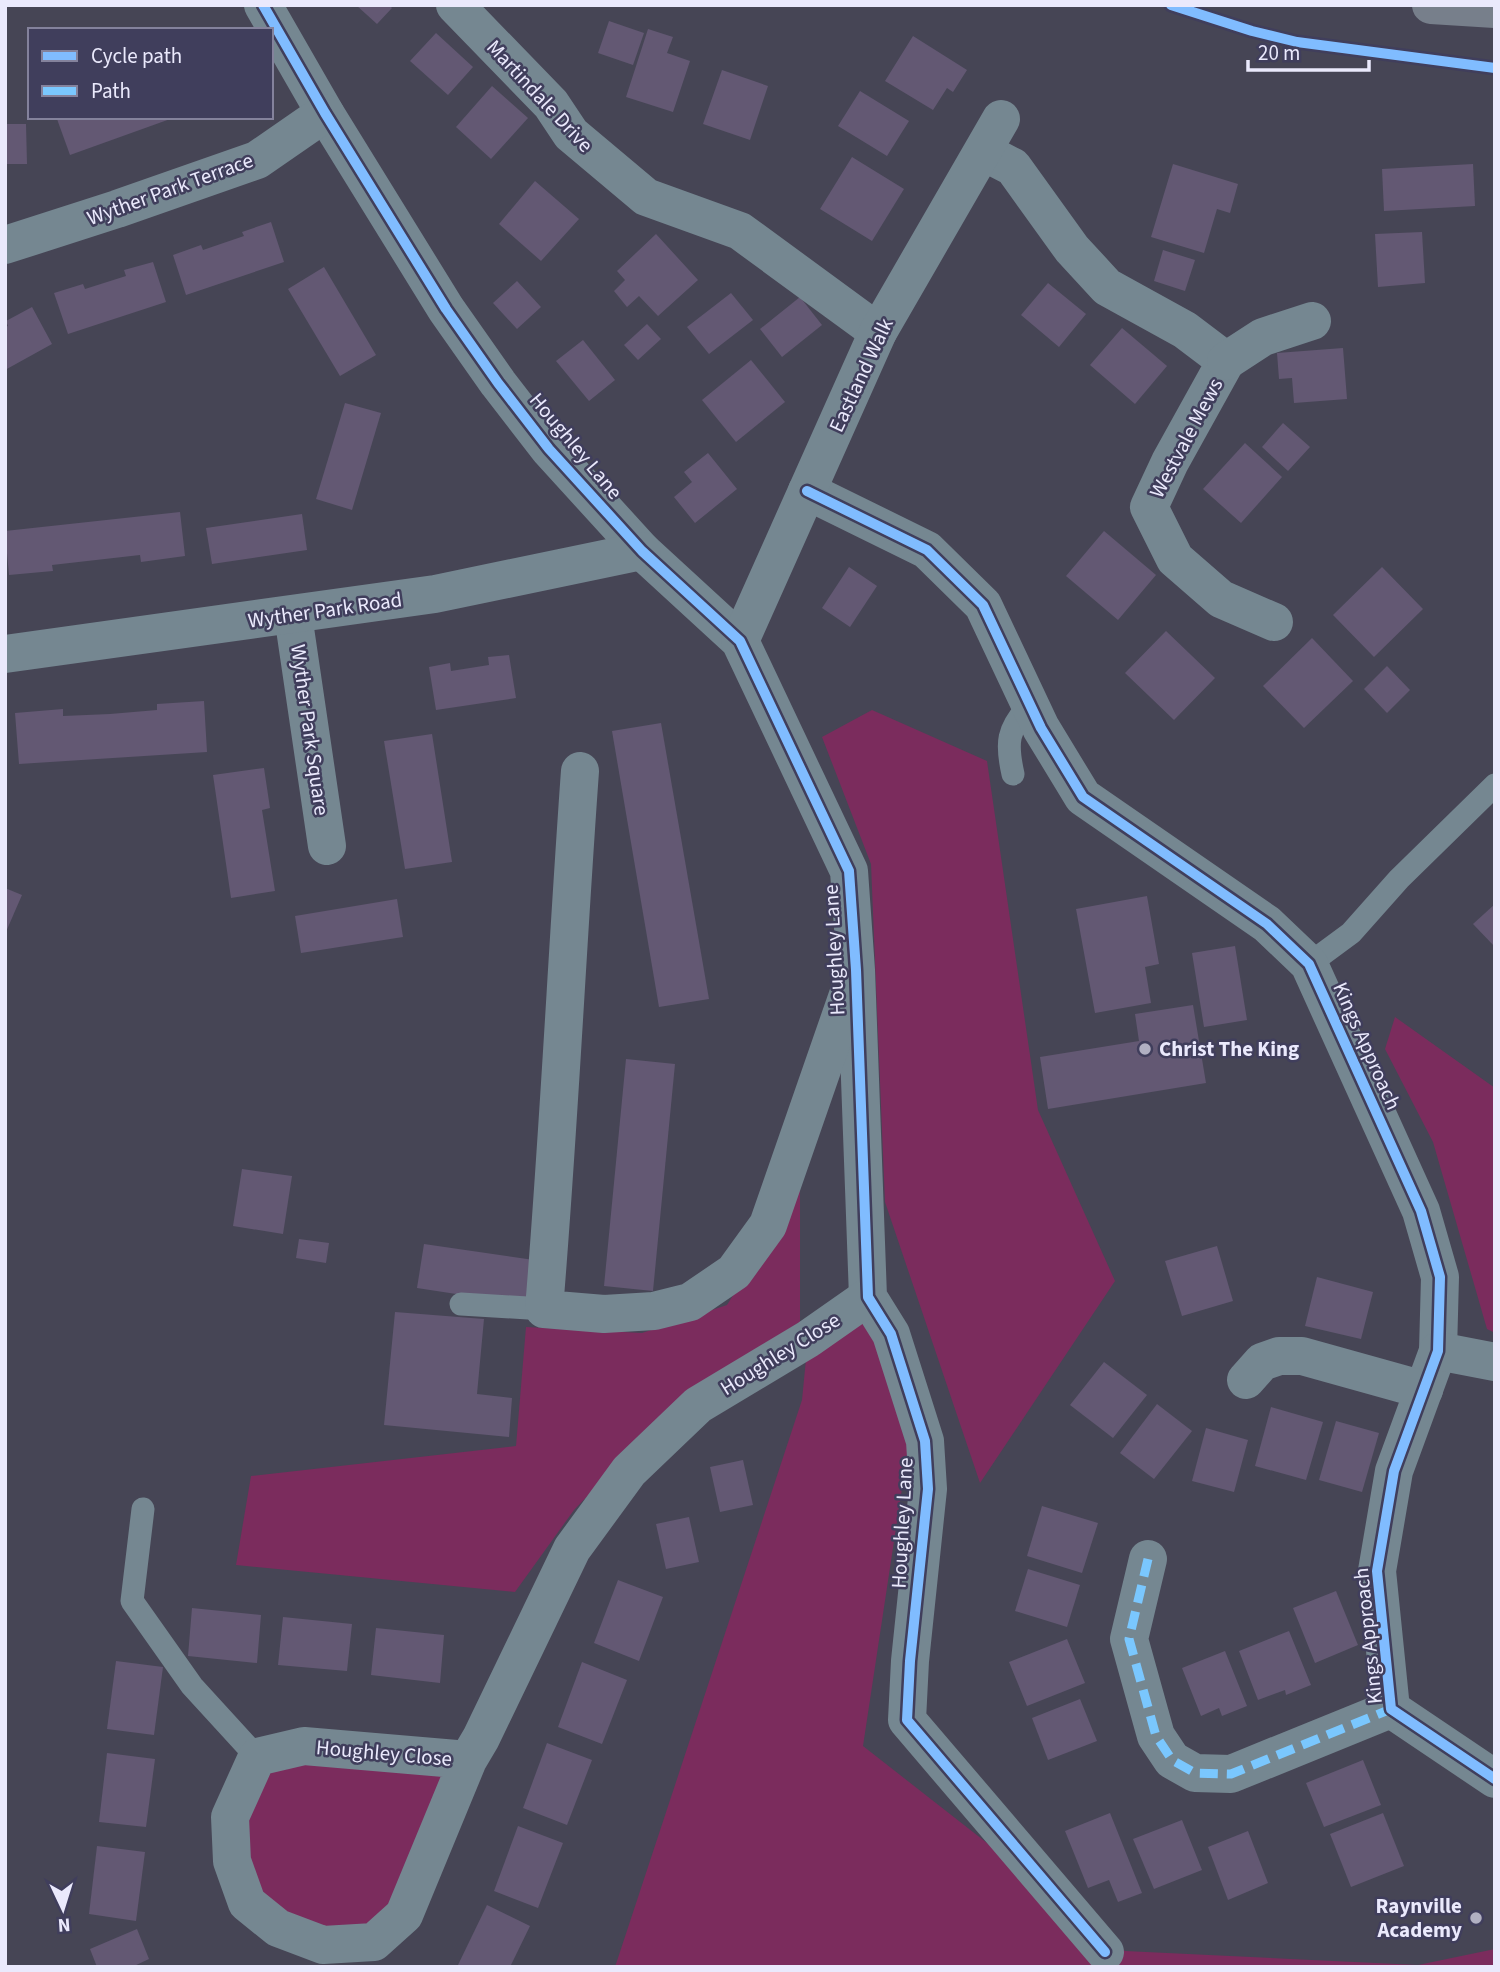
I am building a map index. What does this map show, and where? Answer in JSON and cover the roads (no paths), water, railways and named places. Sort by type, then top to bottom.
[{"type":"main road","points":[[1432,5],[1495,9]]},
{"type":"street","name":"Houghley Lane","points":[[262,5],[446,309],[498,383],[549,449],[642,551],[740,640],[849,871],[856,970],[868,1297],[891,1334],[925,1441],[928,1489],[906,1720],[1108,1959]]},
{"type":"street","name":"Martindale Drive","points":[[455,5],[551,104],[571,134],[646,197],[740,231],[878,332]]},
{"type":"street","name":"Wyther Park Terrace","points":[[5,245],[257,160],[325,113]]},
{"type":"street","name":"Eastland Walk","points":[[740,640],[878,332],[1001,119]]},
{"type":"street","name":"Westvale Mews","points":[[984,152],[1013,167],[1072,248],[1107,287],[1185,330],[1226,361]]},
{"type":"street","name":"Westvale Mews","points":[[1274,622],[1221,599],[1175,559],[1149,506],[1226,361],[1263,337],[1312,321]]},
{"type":"street","name":"Kings Approach","points":[[807,491],[927,550],[983,605],[1041,728],[1083,797],[1267,924],[1308,964],[1421,1211],[1440,1277],[1438,1351],[1394,1471],[1377,1571],[1391,1709]]},
{"type":"street","name":"Wyther Park Road","points":[[5,654],[435,594],[642,551]]},
{"type":"street","name":"Wyther Park Square","points":[[293,615],[327,846]]},
{"type":"street","points":[[580,771],[567,946],[558,1150],[544,1309],[604,1314],[654,1311],[690,1302],[734,1272],[768,1225],[856,970]]},
{"type":"street","name":"Houghley Close","points":[[468,1760],[304,1746],[257,1758],[230,1817],[232,1861],[247,1903],[278,1928],[323,1945],[374,1942],[404,1915],[468,1760],[572,1549],[629,1471],[698,1405],[808,1339],[868,1297]]},
{"type":"street","points":[[1438,1351],[1495,1362]]},
{"type":"street","points":[[1247,1380],[1262,1362],[1279,1356],[1302,1356],[1424,1390]]},
{"type":"street","name":"Kings Approach","points":[[1148,1559],[1129,1639],[1156,1737],[1172,1760],[1195,1773],[1231,1774],[1391,1709]]},
{"type":"street","name":"Kings Approach","points":[[1391,1709],[1495,1779]]},
{"type":"lane","points":[[1013,774],[1008,752],[1010,734],[1016,719],[1030,705]]},
{"type":"lane","points":[[1308,964],[1352,933],[1399,879],[1495,785]]},
{"type":"lane","points":[[461,1304],[544,1309]]},
{"type":"lane","points":[[143,1510],[132,1601],[192,1686],[257,1758]]},
{"type":"place","name":"Christ The King","points":[[1145,1049]]},
{"type":"place","name":"Raynville Academy","points":[[1476,1918]]}]
